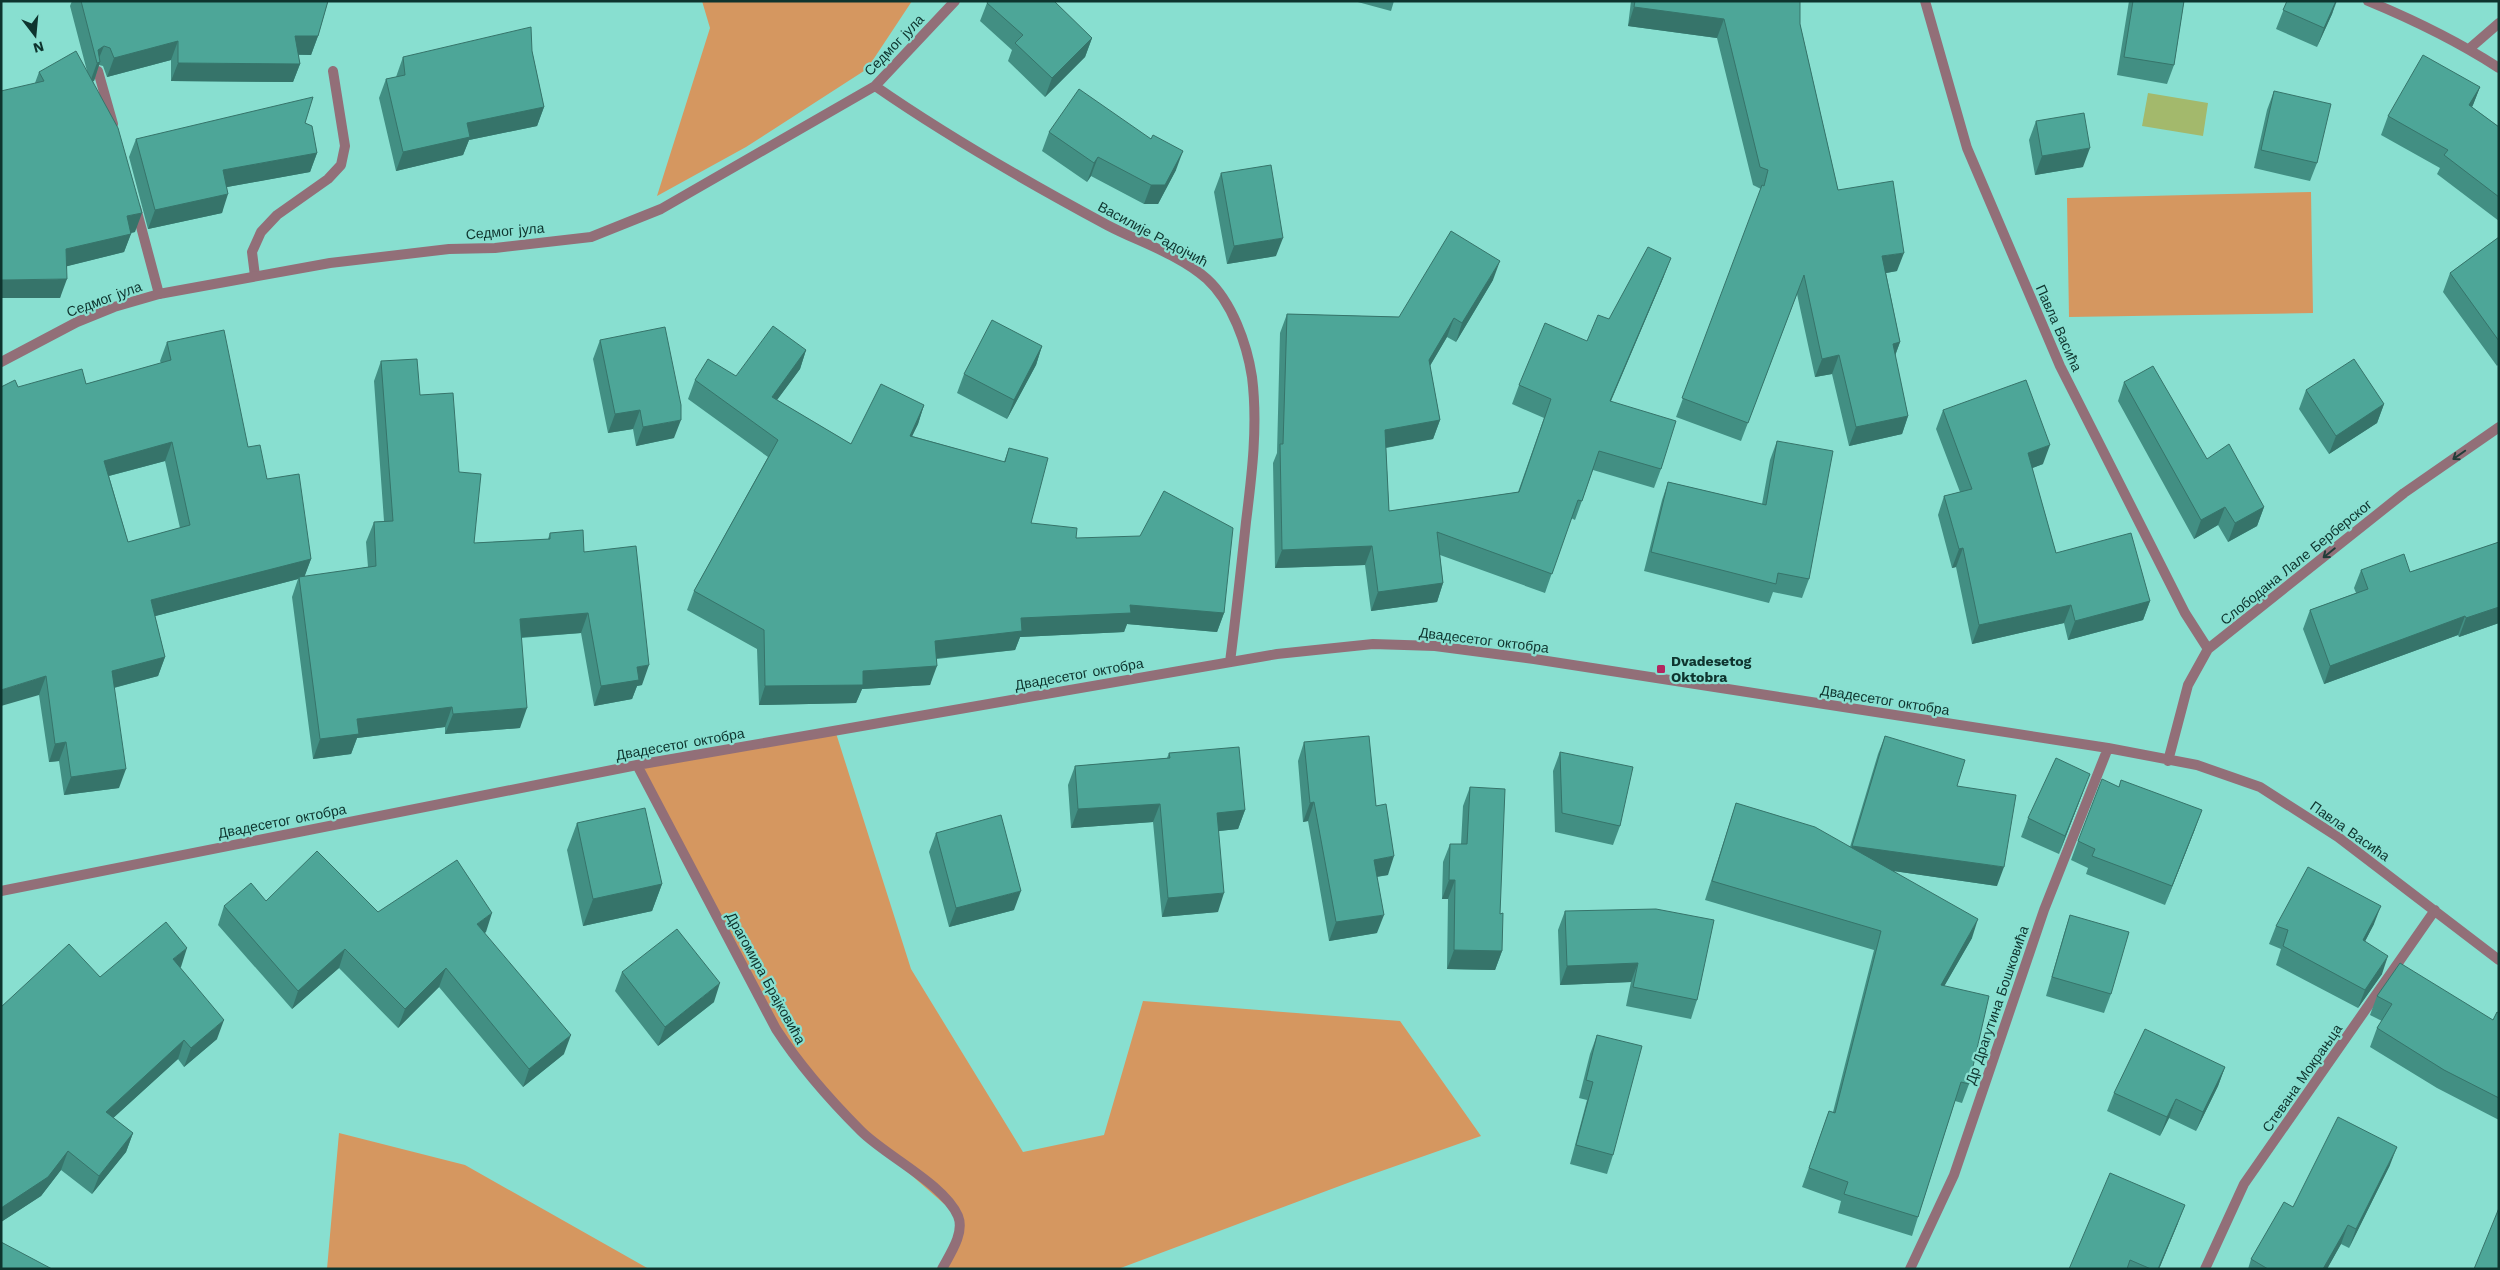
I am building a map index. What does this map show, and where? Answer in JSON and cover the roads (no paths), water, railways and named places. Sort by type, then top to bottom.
[{"type":"street","name":"Седмог јула","points":[[1,362],[77,322],[114,307],[159,294],[330,263],[448,249],[495,248],[591,236],[661,209],[875,86],[955,1]]},
{"type":"street","name":"Павла Васића","points":[[1925,1],[1967,148],[2060,366],[2186,613],[2208,649]]},
{"type":"street","points":[[2368,1],[2412,19],[2469,49],[2499,68]]},
{"type":"street","points":[[2469,49],[2499,23]]},
{"type":"street","points":[[98,71],[116,136]]},
{"type":"street","points":[[255,276],[252,252],[261,232],[277,215],[328,179],[341,166],[345,146],[333,71]]},
{"type":"street","name":"Василије Радојчић","points":[[875,86],[938,130],[993,162],[1108,226],[1181,261],[1207,279],[1226,302],[1240,333],[1248,359],[1254,401],[1253,463],[1230,662]]},
{"type":"street","points":[[134,201],[159,294]]},
{"type":"street","name":"Слободана Лале Берберског","points":[[2168,761],[2188,685],[2208,649],[2404,493],[2499,427]]},
{"type":"street","name":"Двадесетог октобра","points":[[1,891],[637,765],[1230,662],[1311,650],[1356,646],[1435,646],[1534,659],[2108,748],[2168,761]]},
{"type":"street","name":"Др Драгутина Бошковића","points":[[1910,1269],[1954,1175],[2044,910],[2108,748]]},
{"type":"street","name":"Павла Васића","points":[[2168,761],[2197,765],[2222,772],[2260,788],[2338,837],[2499,960]]},
{"type":"street","name":"Драгомира Брајковића","points":[[637,765],[768,1014],[796,1059],[862,1132],[942,1195],[958,1216],[959,1235],[942,1269]]},
{"type":"street","name":"Стевана Мокрањца","points":[[2205,1269],[2244,1184],[2435,910]]},
{"type":"place","name":"Dvadesetog Oktobra","points":[[1661,669]]}]
